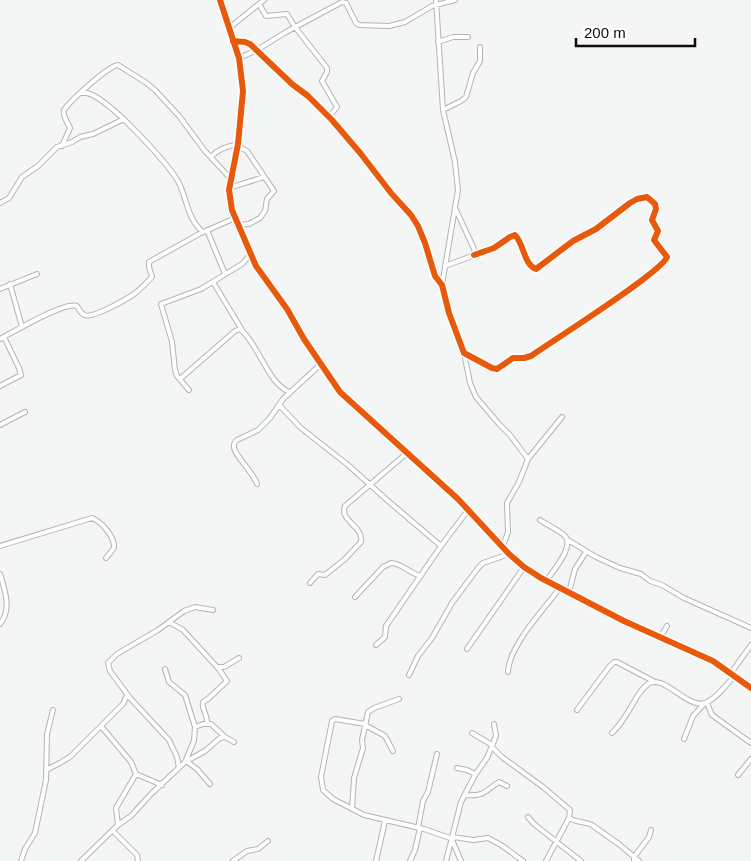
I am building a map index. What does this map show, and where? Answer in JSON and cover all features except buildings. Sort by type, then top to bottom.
[{"type":"street","points":[[220,0],[239,58],[243,100],[238,145],[229,188],[237,225],[259,270],[344,396],[470,510],[509,554],[524,567],[546,581],[660,638],[701,655],[733,674],[751,688]]},
{"type":"street","points":[[229,28],[264,0]]},
{"type":"street","points":[[239,58],[257,50],[343,1],[346,3],[354,21],[359,25],[389,26],[405,22],[436,2],[455,0]]},
{"type":"street","points":[[436,2],[443,110],[458,190],[442,285],[449,313],[464,353],[470,383],[476,397],[510,435],[528,459]]},
{"type":"street","points":[[259,4],[266,16],[288,14],[295,27],[328,70],[322,81],[337,107],[329,117]]},
{"type":"street","points":[[438,42],[452,37],[468,37]]},
{"type":"street","points":[[233,42],[245,42],[257,50],[329,117],[361,154],[418,226],[425,243],[432,270],[442,285]]},
{"type":"street","points":[[443,110],[466,97],[473,73],[480,61],[480,47]]},
{"type":"street","points":[[62,146],[70,128],[64,112],[79,93],[111,66],[118,65],[149,85],[179,116],[230,178]]},
{"type":"street","points":[[87,87],[89,94]]},
{"type":"street","points":[[79,93],[89,94],[124,119],[154,151],[176,179],[196,226],[205,231],[225,274]]},
{"type":"street","points":[[0,203],[9,198],[22,177],[38,166],[51,152],[80,137],[93,134],[124,119]]},
{"type":"street","points":[[211,157],[218,150],[238,145],[247,151],[274,191],[267,199],[265,211],[260,218],[252,223],[237,225]]},
{"type":"street","points":[[229,188],[264,177]]},
{"type":"street","points":[[445,266],[494,248],[515,235],[530,266],[536,269],[573,241],[602,225],[637,199],[647,197],[655,204],[652,220],[658,231],[654,240],[667,257],[662,265],[528,357],[513,358],[500,368],[495,369],[464,353]]},
{"type":"street","points":[[456,210],[465,232],[475,249],[474,255]]},
{"type":"street","points":[[0,386],[21,375],[2,338],[70,305],[77,306],[82,314],[86,316],[92,316],[123,301],[152,277],[148,265],[149,262],[205,231],[235,218]]},
{"type":"street","points":[[189,390],[180,379],[174,364],[172,342],[160,306],[162,303],[193,292],[213,282],[242,264],[250,255]]},
{"type":"street","points":[[0,289],[37,274]]},
{"type":"street","points":[[213,282],[279,386],[290,392]]},
{"type":"street","points":[[10,284],[22,327]]},
{"type":"street","points":[[180,379],[235,331],[238,323]]},
{"type":"street","points":[[235,331],[242,330]]},
{"type":"street","points":[[258,484],[253,474],[233,448],[234,443],[236,440],[258,430],[290,392],[322,363]]},
{"type":"street","points":[[279,405],[298,426],[341,459],[441,546]]},
{"type":"street","points":[[0,426],[26,412]]},
{"type":"street","points":[[503,546],[508,532],[507,503],[519,482],[528,459],[562,417]]},
{"type":"street","points":[[310,583],[318,574],[325,575],[334,568],[361,542],[362,537],[345,515],[344,508],[407,453]]},
{"type":"street","points":[[376,645],[385,637],[386,626],[441,546],[470,510]]},
{"type":"street","points":[[0,546],[92,518],[102,523],[114,542],[114,548],[106,558]]},
{"type":"street","points":[[540,520],[586,552],[620,568],[641,574],[650,581],[662,585],[684,598],[751,628]]},
{"type":"street","points":[[546,581],[567,549],[568,540]]},
{"type":"street","points":[[569,592],[575,569],[586,552]]},
{"type":"street","points":[[409,675],[418,656],[432,638],[452,603],[478,568],[483,563],[509,554]]},
{"type":"street","points":[[355,596],[383,567],[391,563],[400,565],[421,576]]},
{"type":"street","points":[[467,649],[524,567]]},
{"type":"street","points":[[0,574],[7,615],[0,624]]},
{"type":"street","points":[[508,672],[508,664],[514,651],[560,588]]},
{"type":"street","points":[[178,768],[177,757],[169,740],[127,695],[110,671],[108,663],[117,654],[188,609],[195,607],[213,610]]},
{"type":"street","points":[[177,616],[177,625]]},
{"type":"street","points":[[169,622],[177,625],[227,680],[203,702],[202,706],[207,723]]},
{"type":"street","points":[[660,638],[666,626]]},
{"type":"street","points":[[684,739],[693,716],[733,674],[751,645]]},
{"type":"street","points":[[217,667],[224,668],[239,658]]},
{"type":"street","points":[[577,710],[609,666],[614,662],[696,703],[706,703]]},
{"type":"street","points":[[165,669],[169,682],[185,695],[195,728],[194,741],[185,762]]},
{"type":"street","points":[[612,733],[643,689],[655,682]]},
{"type":"street","points":[[46,770],[65,761],[123,704],[127,695]]},
{"type":"street","points":[[352,809],[354,778],[362,748],[368,712],[399,699]]},
{"type":"street","points":[[706,703],[712,715],[751,743]]},
{"type":"street","points":[[21,861],[25,849],[35,833],[46,780],[47,734],[53,710]]},
{"type":"street","points":[[393,751],[385,736],[365,725],[335,719],[322,777],[322,786],[326,794],[364,815],[384,821],[419,828],[453,839],[473,840],[488,838],[523,861]]},
{"type":"street","points":[[195,728],[207,723],[234,742]]},
{"type":"street","points":[[446,861],[453,839],[457,814],[475,774],[484,763],[496,736],[494,724]]},
{"type":"street","points":[[101,726],[131,762],[136,774],[162,785]]},
{"type":"street","points":[[472,733],[492,746],[497,753],[568,808],[569,818],[546,861]]},
{"type":"street","points":[[81,861],[118,825],[131,816],[178,768],[205,751],[220,738],[225,737]]},
{"type":"street","points":[[410,861],[416,850],[423,801],[428,792],[437,754]]},
{"type":"street","points":[[738,775],[751,759]]},
{"type":"street","points":[[185,762],[197,769],[210,784]]},
{"type":"street","points":[[457,768],[475,774]]},
{"type":"street","points":[[118,825],[116,808],[136,774]]},
{"type":"street","points":[[465,795],[481,794],[499,782],[508,786]]},
{"type":"street","points":[[528,817],[534,824],[581,861]]},
{"type":"street","points":[[569,818],[576,822],[592,825],[639,861]]},
{"type":"street","points":[[376,861],[384,821]]},
{"type":"street","points":[[634,859],[649,837],[651,830]]},
{"type":"street","points":[[113,831],[137,855],[138,861]]},
{"type":"street","points":[[453,839],[461,861]]},
{"type":"street","points":[[233,861],[247,851],[258,849],[268,842]]},
{"type":"cycle path","points":[[220,0],[239,58],[243,91],[238,144],[229,190],[232,210],[256,266],[287,309],[304,339],[340,392],[458,499],[509,554],[524,567],[541,578],[624,621],[713,661],[751,688]]},
{"type":"cycle path","points":[[233,41],[250,44],[292,84],[308,96],[332,120],[411,215],[425,243],[435,276],[442,285],[449,313],[464,353],[492,368],[497,369],[513,358],[531,356],[627,291],[646,277],[667,257],[654,240],[658,231],[652,220],[656,209],[655,204],[647,197],[630,203],[596,229],[573,241],[536,269],[526,259],[515,235],[494,248],[474,255]]}]
